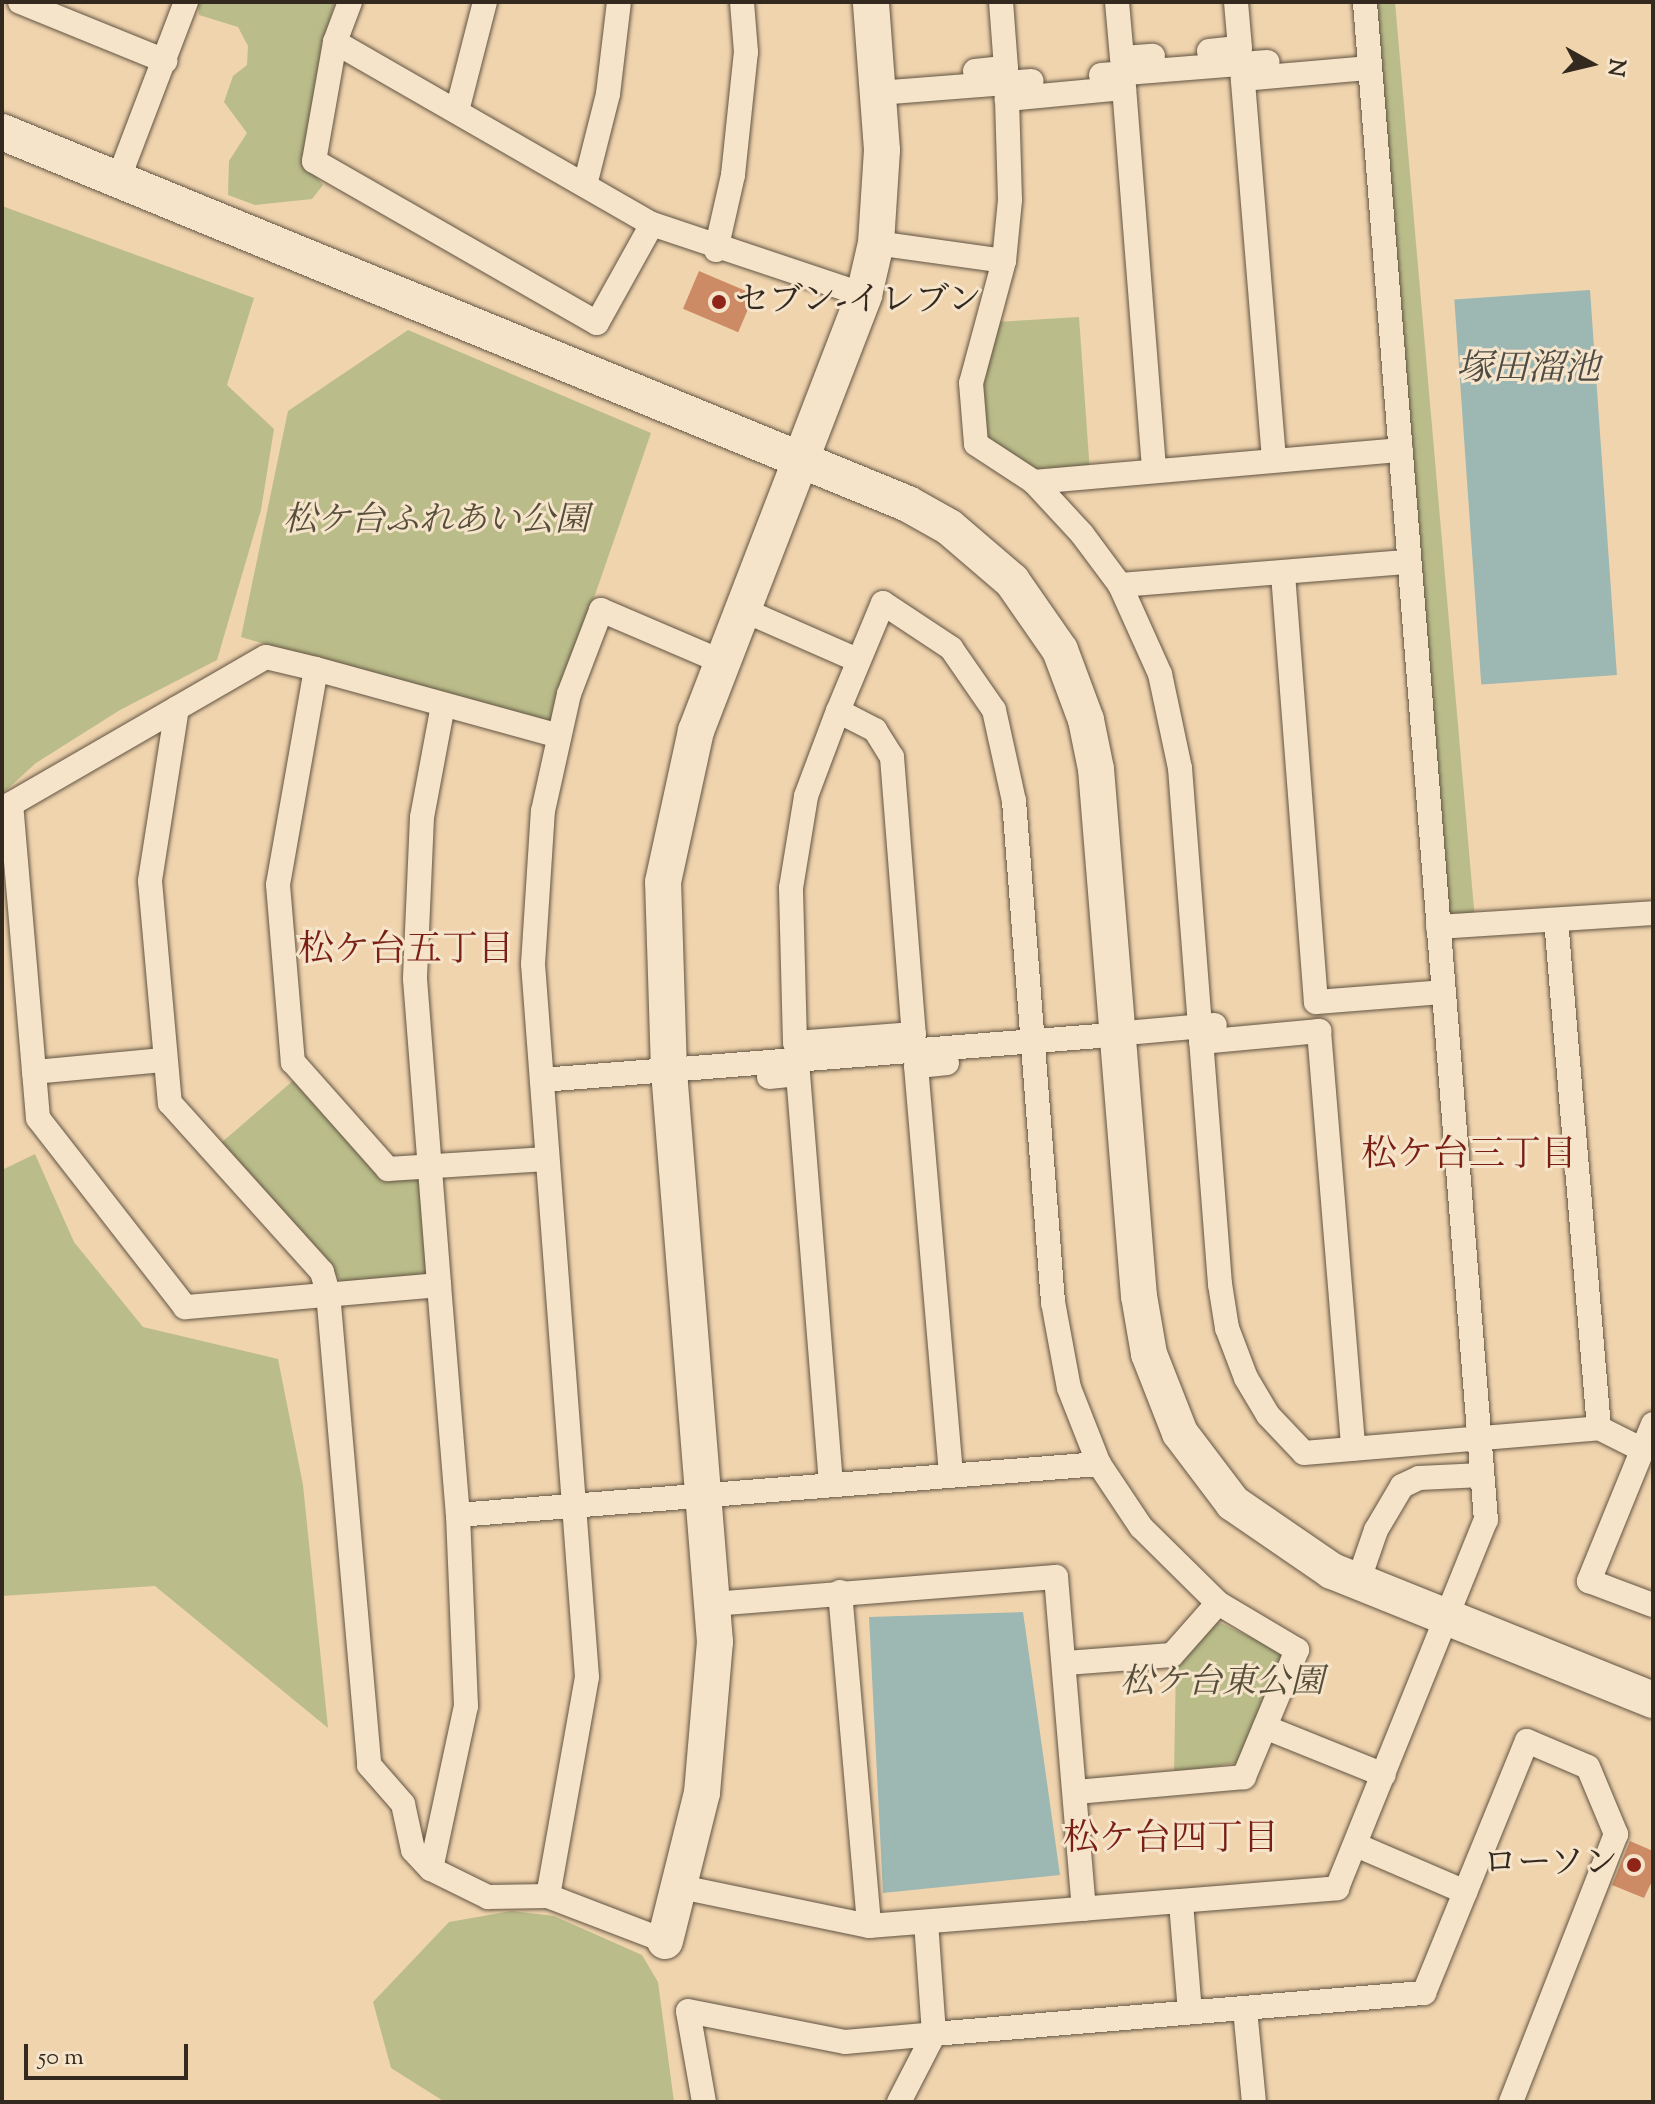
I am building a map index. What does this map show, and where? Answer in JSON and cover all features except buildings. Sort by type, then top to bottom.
[{"type":"street","points":[[20,2],[165,61]]},
{"type":"street","points":[[118,180],[186,2]]},
{"type":"street","points":[[350,2],[335,42],[314,161],[597,323],[652,224]]},
{"type":"street","points":[[457,111],[485,2]]},
{"type":"street","points":[[585,185],[608,94],[619,2]]},
{"type":"street","points":[[716,250],[733,175],[746,52],[742,2]]},
{"type":"street","points":[[177,708],[150,881],[170,1103],[322,1272],[328,1293],[369,1765],[403,1804],[413,1850],[431,1869],[488,1897],[548,1896],[665,1941],[681,1887],[713,1719],[712,1604],[670,1078],[663,882],[678,791],[720,661],[803,461],[864,295],[876,243],[882,150],[871,2]]},
{"type":"street","points":[[878,86],[1006,68],[1001,2]]},
{"type":"street","points":[[1117,2],[1122,58],[1240,48],[1236,2]]},
{"type":"street","points":[[681,1887],[869,1926],[1337,1888],[1486,1520],[1365,2]]},
{"type":"street","points":[[335,42],[652,224],[716,250],[864,295]]},
{"type":"street","points":[[878,86],[1370,61]]},
{"type":"street","points":[[1274,459],[1243,79],[1370,61]]},
{"type":"street","points":[[1154,468],[1124,88],[1007,99],[1004,261],[971,383],[976,444],[1034,482],[1120,585],[1143,628],[1173,721],[1227,1328],[1268,1415],[1304,1453],[1599,1428],[1643,1450]]},
{"type":"street","points":[[2,132],[803,461],[949,527],[1012,581],[1060,650],[1086,720],[1096,769],[1149,1354],[1180,1433],[1233,1503],[1297,1552],[1358,1582],[1653,1700]]},
{"type":"street","points":[[876,243],[1004,261]]},
{"type":"street","points":[[1034,482],[1154,468],[1401,450]]},
{"type":"street","points":[[1120,585],[1409,562]]},
{"type":"street","points":[[1283,574],[1316,1002],[1444,999]]},
{"type":"street","points":[[838,711],[875,730],[892,757],[914,1034],[795,1043],[791,888],[806,796],[857,660],[883,603],[951,648],[994,710],[1014,801],[1060,1353],[1099,1464],[1141,1527],[1218,1603],[1297,1650],[1244,1777],[1077,1792]]},
{"type":"street","points":[[741,609],[857,660]]},
{"type":"street","points":[[548,1896],[587,1677],[547,1159],[533,895],[559,736],[601,610],[720,661]]},
{"type":"street","points":[[439,1285],[185,1307],[38,1118],[11,804],[266,657],[559,736]]},
{"type":"street","points":[[316,669],[278,885],[293,1062],[388,1169],[547,1159]]},
{"type":"street","points":[[431,1869],[466,1706],[458,1515],[415,979],[416,887],[443,705]]},
{"type":"street","points":[[1438,927],[1653,913]]},
{"type":"street","points":[[1556,920],[1599,1428]]},
{"type":"street","points":[[1200,1034],[1444,999]]},
{"type":"street","points":[[1137,1032],[1319,1031],[1353,1449]]},
{"type":"street","points":[[951,1475],[916,1066],[1098,1036]]},
{"type":"street","points":[[670,1078],[1033,1047]]},
{"type":"street","points":[[34,1072],[164,1060]]},
{"type":"street","points":[[542,1080],[798,1074],[831,1485]]},
{"type":"street","points":[[1653,1424],[1589,1581],[1653,1605]]},
{"type":"street","points":[[458,1515],[1099,1464]]},
{"type":"street","points":[[1358,1582],[1376,1530],[1402,1486],[1419,1478],[1482,1475]]},
{"type":"street","points":[[712,1604],[1056,1577],[1077,1792],[1084,1909]]},
{"type":"street","points":[[840,1592],[869,1926]]},
{"type":"street","points":[[1066,1663],[1172,1655],[1218,1603]]},
{"type":"street","points":[[1265,1727],[1384,1775]]},
{"type":"street","points":[[704,2102],[688,2011],[845,2042],[1424,1993],[1527,1741],[1588,1767],[1616,1834],[1511,2102]]},
{"type":"street","points":[[1356,1845],[1465,1892]]},
{"type":"street","points":[[1181,1903],[1190,2012]]},
{"type":"street","points":[[899,2102],[934,2034],[926,1922]]},
{"type":"street","points":[[1245,2009],[1254,2102]]},
{"type":"green space","points":[[198,2],[335,2],[321,49],[311,170],[323,185],[312,199],[255,205],[228,195],[229,161],[247,133],[224,102],[233,76],[247,65],[248,46],[238,27],[199,15]]},
{"type":"green space","points":[[1371,2],[1395,2],[1475,920],[1447,920]]},
{"type":"green space","points":[[2,206],[254,298],[227,385],[274,429],[261,510],[217,660],[120,710],[36,763],[2,794]]},
{"type":"green space","points":[[1079,317],[1090,473],[1035,479],[979,442],[985,353],[997,322]]},
{"type":"green space","name":"松ケ台ふれあい公園","points":[[408,330],[651,433],[549,728],[241,637],[288,411]]},
{"type":"green space","points":[[295,1079],[385,1178],[423,1177],[432,1278],[344,1284],[221,1143]]},
{"type":"green space","points":[[35,1154],[74,1242],[143,1327],[278,1359],[303,1485],[328,1728],[155,1586],[2,1596],[2,1170]]},
{"type":"green space","name":"松ケ台東公園","points":[[1216,1621],[1280,1651],[1282,1660],[1241,1762],[1174,1773],[1176,1664]]},
{"type":"green space","points":[[512,1911],[554,1916],[642,1955],[658,1982],[674,2102],[445,2102],[391,2068],[373,2002],[449,1922]]},
{"type":"water","name":"塚田溜池","points":[[1590,290],[1617,675],[1481,685],[1454,299]]},
{"type":"water","points":[[1023,1612],[1060,1875],[883,1893],[869,1617]]},
{"type":"place","name":"セブン-イレブン","points":[[719,302]]},
{"type":"place","name":"ローソン","points":[[1634,1865]]},
{"type":"district","name":"松ケ台五丁目","points":[[406,952]]},
{"type":"district","name":"松ケ台三丁目","points":[[1469,1157]]},
{"type":"district","name":"松ケ台四丁目","points":[[1171,1841]]}]
